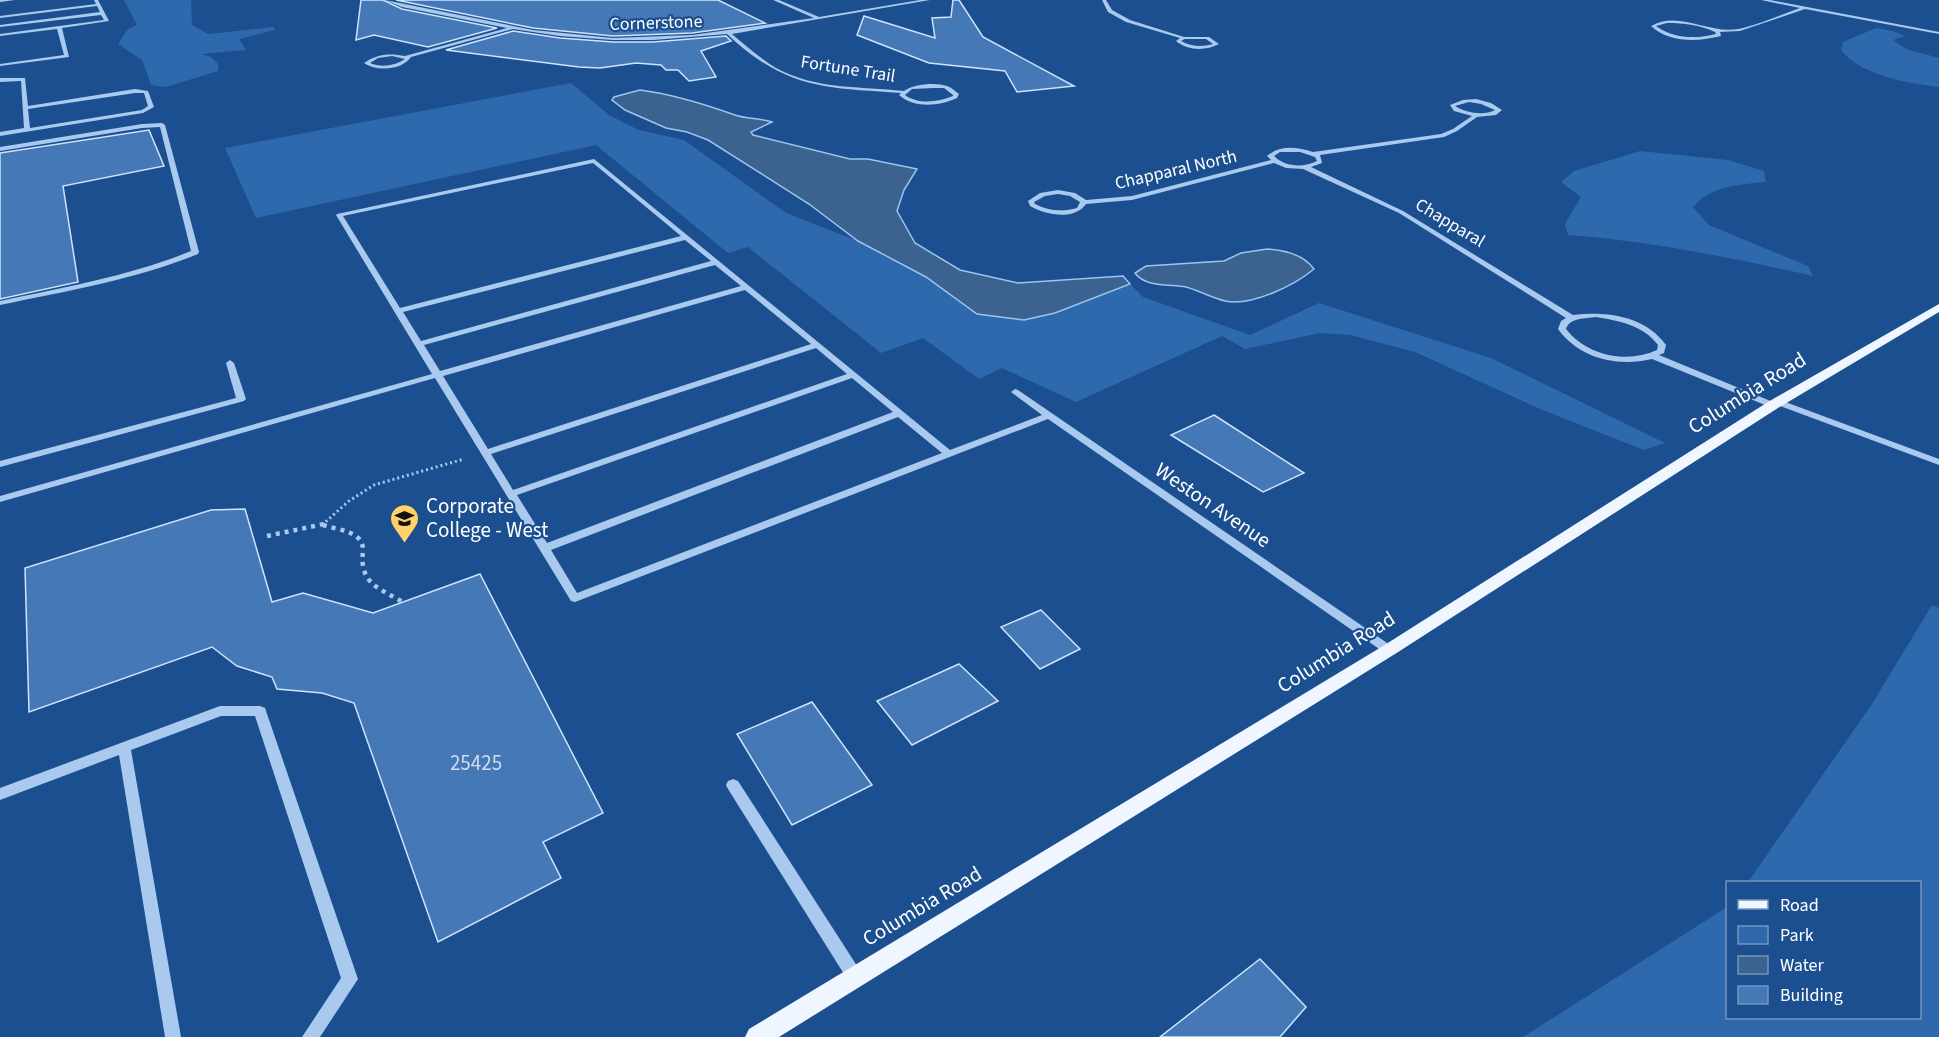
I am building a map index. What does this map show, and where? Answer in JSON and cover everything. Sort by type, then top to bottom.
[{"type":"main road","name":"Columbia Road","points":[[757,1037],[1389,650],[1775,404],[1939,307]]},
{"type":"street","points":[[0,2],[13,0]]},
{"type":"street","name":"Cornerstone","points":[[387,0],[402,6],[516,27],[613,39],[729,33],[928,0]]},
{"type":"street","points":[[774,0],[818,18]]},
{"type":"street","points":[[1104,0],[1110,11],[1128,21],[1184,38],[1207,38],[1217,44],[1204,47],[1185,46],[1178,41],[1184,38]]},
{"type":"street","points":[[1763,0],[1939,33]]},
{"type":"street","points":[[0,17],[98,3],[107,21],[0,35]]},
{"type":"street","points":[[1717,31],[1719,35],[1711,38],[1689,38],[1666,34],[1653,26],[1659,23],[1681,23],[1717,31],[1738,30],[1805,8]]},
{"type":"street","points":[[0,26],[103,13]]},
{"type":"street","points":[[0,65],[67,56],[59,27]]},
{"type":"street","points":[[406,57],[409,58],[406,62],[391,66],[374,66],[366,63],[382,56],[406,57],[516,27]]},
{"type":"street","name":"Fortune Trail","points":[[729,33],[767,64],[782,73],[836,86],[903,92],[917,87],[934,86],[945,87],[956,94],[955,97],[946,101],[927,103],[906,99],[902,95],[903,92]]},
{"type":"street","points":[[0,80],[24,79],[27,130]]},
{"type":"street","points":[[0,134],[151,108],[146,92],[135,91],[25,108]]},
{"type":"street","points":[[1274,161],[1271,159],[1271,154],[1279,150],[1293,149],[1314,154],[1442,136],[1476,115],[1494,114],[1499,110],[1491,105],[1473,101],[1456,102],[1452,106],[1456,110],[1476,115]]},
{"type":"street","points":[[0,149],[142,126],[162,125],[195,252],[176,261],[142,271],[0,303]]},
{"type":"street","points":[[1305,167],[1320,162],[1318,156],[1314,154]]},
{"type":"street","points":[[949,454],[594,161],[339,215],[575,597],[949,454],[1048,416]]},
{"type":"street","name":"Chapparal","points":[[1274,161],[1288,166],[1305,167],[1401,212],[1572,318]]},
{"type":"street","name":"Chapparal North","points":[[1084,202],[1083,206],[1073,211],[1051,212],[1039,209],[1032,205],[1031,201],[1041,194],[1063,192],[1080,198],[1084,202],[1132,198],[1274,161]]},
{"type":"street","points":[[398,311],[687,237]]},
{"type":"street","points":[[419,344],[716,262]]},
{"type":"street","points":[[0,499],[747,287]]},
{"type":"street","points":[[1610,317],[1639,325],[1651,332],[1662,345],[1661,351],[1653,356],[1625,359],[1590,351],[1566,336],[1562,329],[1564,323],[1572,318],[1610,317]]},
{"type":"street","points":[[485,453],[817,345]]},
{"type":"street","points":[[1653,356],[1775,404],[1939,462]]},
{"type":"street","points":[[0,464],[241,399],[230,363]]},
{"type":"street","points":[[511,494],[853,375]]},
{"type":"street","name":"Weston Avenue","points":[[1015,393],[1389,650]]},
{"type":"street","points":[[544,548],[900,413]]},
{"type":"street","points":[[0,794],[220,711],[260,711],[350,980],[310,1037]]},
{"type":"street","points":[[124,747],[173,1037]]},
{"type":"street","points":[[733,785],[855,977]]},
{"type":"path","points":[[323,525],[349,501],[374,485],[464,459]]},
{"type":"path","points":[[267,536],[323,525],[358,536],[363,543],[362,557],[365,575],[373,586],[390,593],[404,603]]},
{"type":"green space","points":[[124,0],[191,0],[192,25],[208,34],[274,27],[274,30],[239,39],[246,50],[202,54],[211,57],[218,64],[218,71],[166,87],[151,85],[142,60],[118,44],[127,30],[137,25]]},
{"type":"green space","points":[[1876,28],[1905,36],[1893,40],[1906,49],[1939,58],[1939,87],[1886,77],[1861,66],[1841,50],[1843,42]]},
{"type":"green space","points":[[571,83],[609,115],[639,130],[684,140],[786,213],[858,241],[926,277],[977,314],[1093,297],[1130,284],[1143,297],[1250,335],[1319,303],[1491,358],[1665,443],[1644,450],[1540,409],[1415,352],[1350,335],[1320,333],[1245,349],[1222,336],[1076,402],[1002,368],[979,379],[923,338],[881,353],[748,247],[728,253],[596,145],[256,218],[225,148]]},
{"type":"green space","points":[[1640,151],[1728,160],[1764,171],[1766,182],[1726,187],[1709,194],[1693,207],[1709,225],[1808,266],[1813,276],[1661,246],[1568,235],[1565,224],[1581,197],[1561,182],[1574,171]]},
{"type":"green space","points":[[1932,605],[1939,608],[1939,1037],[1523,1037],[1726,908],[1726,1019],[1921,1019],[1921,881],[1749,881],[1872,704]]},
{"type":"water","points":[[640,90],[772,122],[751,132],[753,135],[850,159],[868,159],[917,169],[904,190],[897,211],[915,243],[960,270],[1018,283],[1123,276],[1130,284],[1055,313],[1024,320],[977,314],[926,277],[858,241],[809,204],[708,140],[687,132],[666,128],[625,110],[612,100],[614,97]]},
{"type":"water","points":[[1267,249],[1293,254],[1305,260],[1314,269],[1284,288],[1260,298],[1236,302],[1220,300],[1186,287],[1145,281],[1135,273],[1146,266],[1224,261],[1241,253]]},
{"type":"building","points":[[361,0],[383,0],[402,9],[497,28],[428,47],[374,35],[356,40]]},
{"type":"building","points":[[396,0],[718,0],[765,23],[692,33],[613,36],[533,28]]},
{"type":"building","points":[[953,0],[959,0],[983,37],[1074,86],[1017,92],[1005,71],[929,63],[857,35],[864,16],[935,38],[932,18],[951,17]]},
{"type":"building","points":[[513,31],[560,38],[613,42],[653,42],[726,36],[731,41],[701,51],[716,77],[689,81],[678,70],[666,70],[661,65],[636,63],[600,68],[579,67],[446,50]]},
{"type":"building","points":[[149,130],[164,166],[63,186],[78,282],[0,299],[0,153]]},
{"type":"building","points":[[1214,415],[1304,473],[1263,492],[1171,435]]},
{"type":"building","name":"Corporate College - West","points":[[245,509],[272,602],[303,593],[373,613],[480,574],[603,813],[543,842],[561,878],[438,942],[354,703],[322,693],[277,689],[272,677],[237,666],[212,647],[29,712],[25,568],[211,510]]},
{"type":"building","points":[[1041,610],[1080,649],[1040,669],[1001,627]]},
{"type":"building","points":[[959,664],[998,701],[912,745],[877,701]]},
{"type":"building","points":[[812,702],[872,785],[792,825],[737,734]]},
{"type":"building","points":[[1260,959],[1306,1007],[1280,1037],[1160,1037]]},
{"type":"place","name":"Corporate College - West","points":[[405,544]]}]
